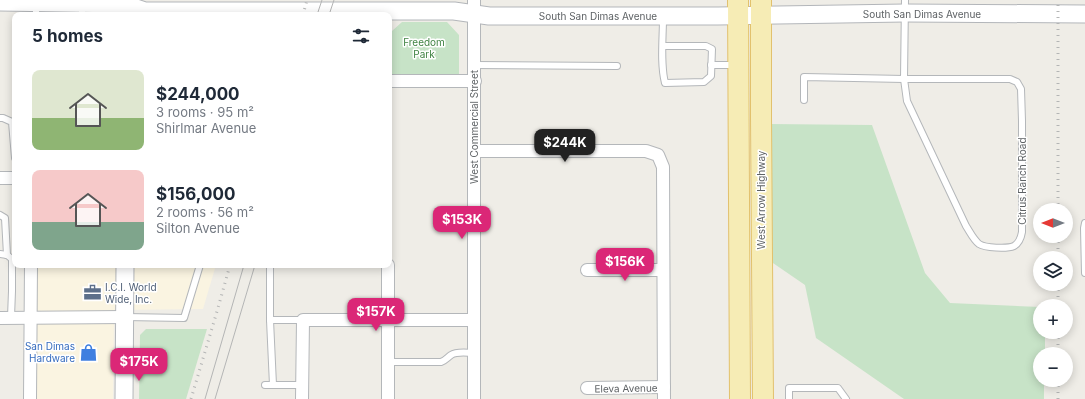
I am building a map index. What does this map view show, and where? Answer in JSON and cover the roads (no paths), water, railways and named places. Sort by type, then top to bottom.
[{"type":"main road","points":[[738,8],[740,399]]},
{"type":"main road","name":"West Arrow Highway","points":[[761,8],[763,399]]},
{"type":"street","name":"South San Dimas Avenue","points":[[0,2],[82,9],[127,5],[145,11],[176,12]]},
{"type":"street","name":"South San Dimas Avenue","points":[[392,13],[454,11],[474,7],[489,16],[663,16],[738,8],[905,6],[1085,14]]},
{"type":"street","name":"West Commercial Street","points":[[474,7],[474,399]]},
{"type":"street","points":[[392,81],[475,81]]},
{"type":"street","points":[[474,152],[646,151],[658,155],[663,167],[664,399]]},
{"type":"street","points":[[0,178],[12,178]]},
{"type":"street","points":[[30,268],[30,399]]},
{"type":"street","points":[[124,399],[125,268]]},
{"type":"street","points":[[388,268],[388,399]]},
{"type":"street","points":[[586,270],[663,270]]},
{"type":"street","points":[[5,317],[125,317]]},
{"type":"street","points":[[302,399],[303,320],[474,320]]},
{"type":"street","name":"Eleva Avenue","points":[[587,388],[664,387]]},
{"type":"lane","name":"Citrus Ranch Road","points":[[804,100],[804,77],[904,79],[1010,79],[1017,82],[1021,89],[1022,108],[1022,232],[1020,240],[1015,245],[1009,247],[987,247],[980,244],[973,238],[907,101],[904,79],[905,6]]},
{"type":"lane","points":[[663,16],[663,46],[663,74],[665,83],[704,82],[711,76],[712,49],[706,46],[663,46]]},
{"type":"lane","points":[[475,65],[617,66]]},
{"type":"lane","points":[[711,65],[738,65]]},
{"type":"lane","points":[[0,118],[12,122]]},
{"type":"lane","points":[[0,215],[5,218],[3,254],[12,259],[12,291],[5,317]]},
{"type":"lane","points":[[1085,223],[1085,273]]},
{"type":"lane","points":[[125,317],[184,318],[199,268]]},
{"type":"lane","points":[[270,268],[270,320],[273,385]]},
{"type":"lane","points":[[270,320],[303,320]]},
{"type":"lane","points":[[388,362],[441,362],[451,355],[474,353]]},
{"type":"lane","points":[[265,385],[302,385]]},
{"type":"lane","points":[[789,399],[790,388],[838,388],[846,399]]},
{"type":"tram line","points":[[318,12],[322,0]]},
{"type":"tram line","points":[[330,12],[334,0]]},
{"type":"tram line","points":[[205,399],[243,268]]},
{"type":"tram line","points":[[215,399],[254,268]]},
{"type":"railway","points":[[304,12],[307,0]]},
{"type":"railway","points":[[1058,0],[1058,203]]},
{"type":"railway","points":[[1058,243],[1058,251]]},
{"type":"railway","points":[[191,399],[229,268]]},
{"type":"railway","points":[[1058,291],[1058,299]]},
{"type":"railway","points":[[1058,339],[1058,347]]},
{"type":"railway","points":[[1058,387],[1058,399]]},
{"type":"place","name":"I.C.I. World Wide, Inc.","points":[[92,293]]},
{"type":"place","name":"San Dimas Hardware","points":[[88,352]]},
{"type":"park label","name":"Freedom Park","points":[[424,48]]}]
